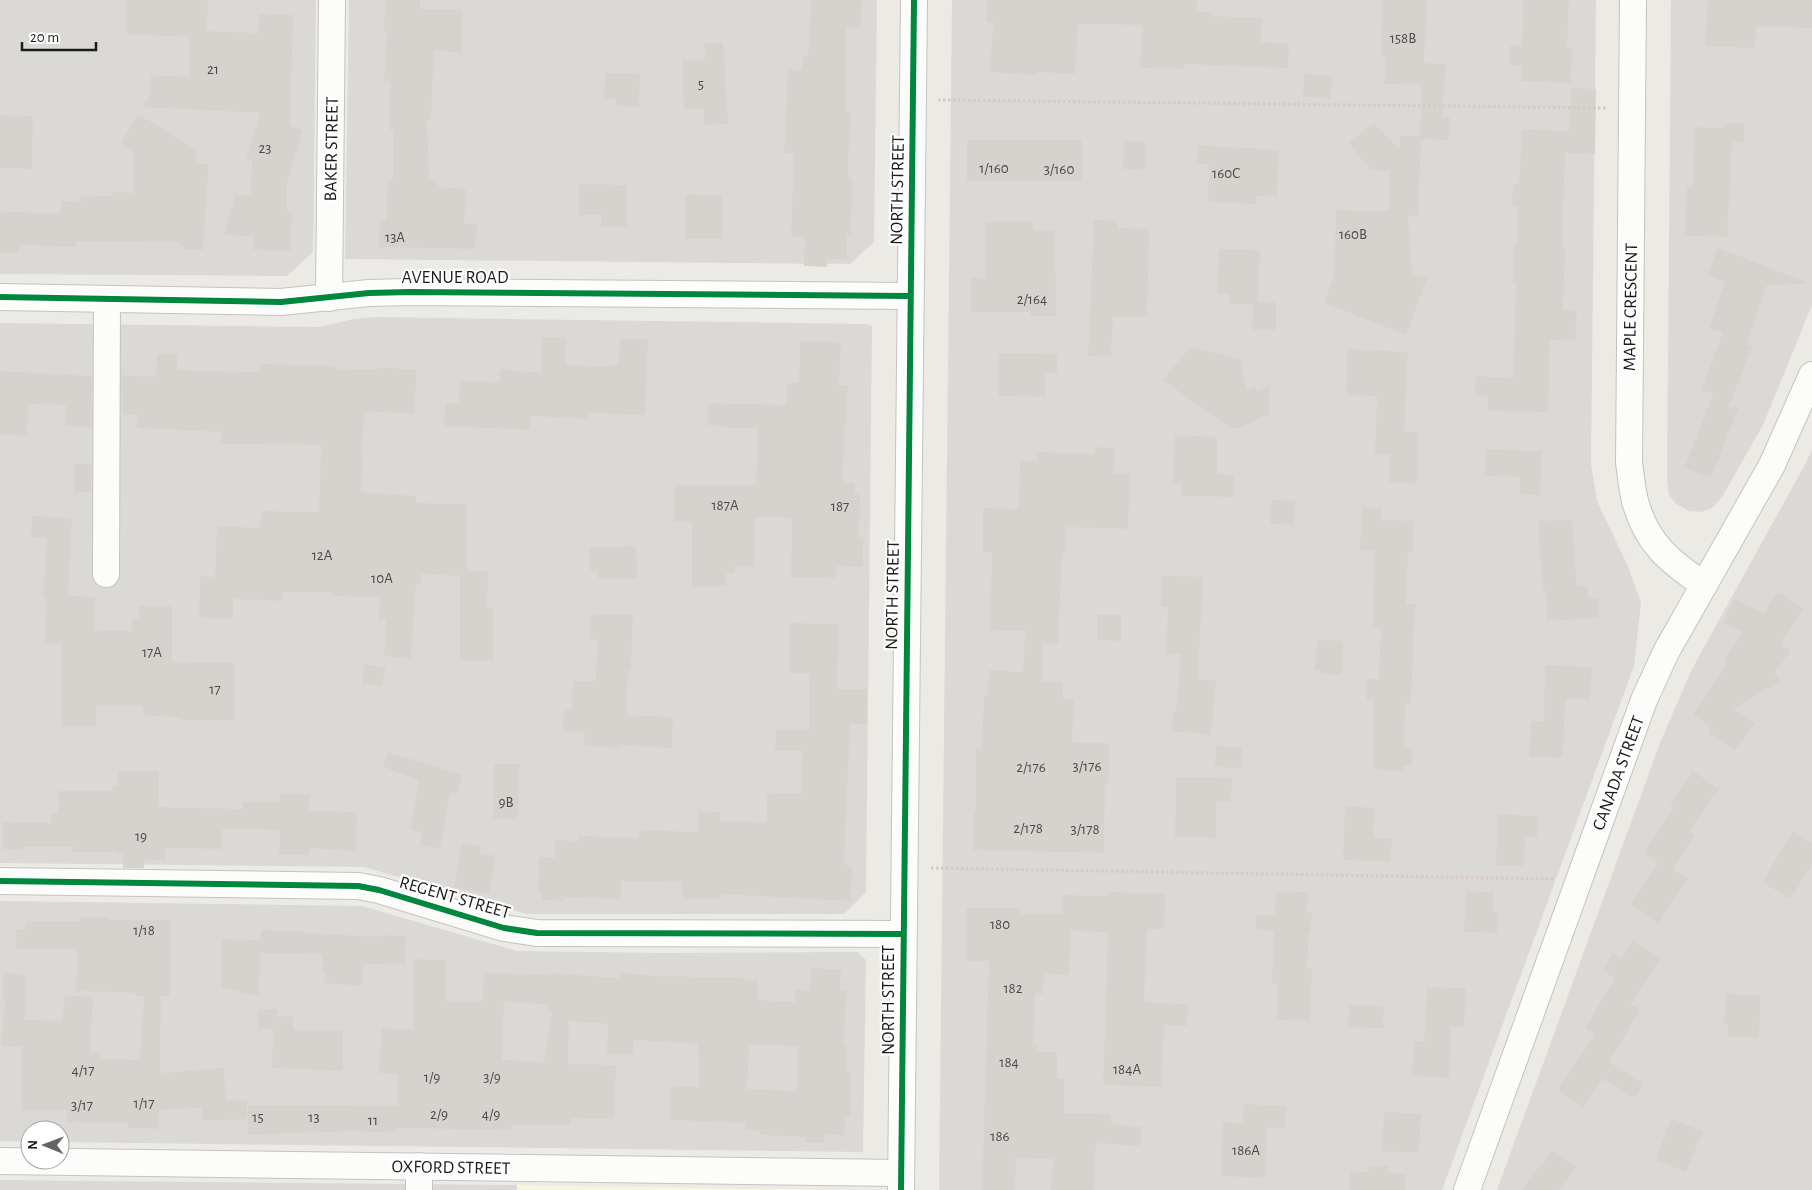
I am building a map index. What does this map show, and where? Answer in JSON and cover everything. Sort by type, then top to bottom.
[{"type":"street","name":"BAKER STREET","points":[[329,298],[332,0]]},
{"type":"street","name":"NORTH STREET","points":[[901,1181],[914,0]]},
{"type":"street","name":"MAPLE CRESCENT","points":[[1633,0],[1629,463],[1635,502],[1646,528],[1659,549],[1675,566],[1704,586]]},
{"type":"street","name":"AVENUE ROAD","points":[[0,297],[281,302],[369,293],[409,292],[910,296]]},
{"type":"street","points":[[106,574],[107,299]]},
{"type":"street","name":"CANADA STREET","points":[[1467,1190],[1644,700],[1666,652],[1772,465],[1812,375]]},
{"type":"street","name":"REGENT STREET","points":[[0,880],[358,886],[379,890],[504,928],[536,933],[903,934]]},
{"type":"street","name":"OXFORD STREET","points":[[0,1161],[419,1178],[901,1181]]},
{"type":"path","points":[[913,100],[1632,108]]},
{"type":"path","points":[[904,868],[1580,879]]},
{"type":"shaded area","points":[[0,0],[316,0],[313,252],[287,276],[0,274]]},
{"type":"shaded area","points":[[349,0],[877,0],[874,242],[850,264],[345,259]]},
{"type":"shaded area","points":[[952,0],[1596,0],[1591,464],[1597,501],[1627,564],[1641,603],[1634,666],[1442,1190],[939,1190]]},
{"type":"shaded area","points":[[1671,0],[1812,0],[1812,305],[1763,425],[1722,497],[1712,508],[1701,512],[1689,511],[1676,504],[1669,495],[1667,481]]},
{"type":"shaded area","points":[[377,317],[865,324],[872,326],[866,892],[844,914],[526,914],[364,867],[0,863],[0,323],[319,327],[354,319]]},
{"type":"shaded area","points":[[1812,449],[1812,1190],[1497,1190],[1660,743],[1692,669]]},
{"type":"shaded area","points":[[0,901],[362,906],[517,951],[661,953],[857,952],[866,960],[863,1152],[70,1142],[70,1120],[20,1120],[20,1142],[0,1141]]},
{"type":"shaded area","points":[[0,1180],[517,1185],[517,1190],[0,1190]]},
{"type":"shaded area","points":[[517,1185],[832,1190],[517,1190]]},
{"type":"building","points":[[127,0],[208,0],[207,31],[258,33],[259,14],[293,15],[290,126],[303,130],[287,182],[287,212],[292,212],[290,251],[253,250],[254,236],[224,235],[236,194],[251,195],[252,160],[246,159],[260,113],[142,107],[150,95],[151,75],[189,77],[190,37],[126,34]]},
{"type":"building","points":[[385,0],[420,0],[420,9],[462,9],[462,53],[434,50],[431,119],[427,119],[429,181],[438,181],[438,187],[466,189],[464,224],[477,224],[475,249],[379,247],[380,221],[386,221],[388,179],[393,179],[393,131],[390,131],[390,81],[384,81],[387,32],[384,32]]},
{"type":"building","points":[[811,0],[862,0],[861,28],[846,27],[846,112],[851,112],[848,165],[849,178],[852,178],[851,235],[847,235],[847,259],[827,259],[827,267],[804,266],[805,237],[791,237],[794,153],[784,153],[788,70],[803,70],[802,56],[808,56]]},
{"type":"building","points":[[987,0],[1197,0],[1197,12],[1211,12],[1211,16],[1262,18],[1261,42],[1289,43],[1288,68],[1184,64],[1183,69],[1140,68],[1142,25],[1078,24],[1075,74],[1038,72],[1038,75],[990,72],[993,23],[987,22]]},
{"type":"building","points":[[1383,0],[1427,0],[1424,63],[1446,64],[1442,117],[1450,117],[1449,140],[1421,139],[1418,216],[1408,215],[1412,275],[1428,276],[1406,335],[1324,303],[1334,277],[1336,210],[1390,211],[1390,171],[1370,170],[1349,142],[1374,123],[1400,150],[1400,136],[1420,136],[1423,85],[1385,84],[1386,56],[1381,56]]},
{"type":"building","points":[[1523,0],[1569,0],[1567,47],[1572,47],[1571,83],[1521,81],[1522,66],[1509,65],[1510,45],[1522,46]]},
{"type":"building","points":[[1708,0],[1812,0],[1812,28],[1756,26],[1755,48],[1705,46]]},
{"type":"building","points":[[723,42],[728,124],[704,125],[704,109],[684,110],[682,60],[705,59],[704,43]]},
{"type":"building","points":[[605,73],[640,74],[639,107],[615,106],[616,99],[604,98]]},
{"type":"building","points":[[1304,74],[1332,75],[1331,99],[1303,97]]},
{"type":"building","points":[[1571,88],[1596,89],[1595,154],[1565,153],[1562,246],[1565,247],[1563,310],[1577,310],[1575,341],[1550,340],[1548,412],[1488,411],[1488,397],[1475,396],[1476,376],[1513,378],[1516,284],[1513,283],[1514,245],[1517,245],[1518,206],[1512,206],[1513,184],[1519,184],[1522,129],[1569,131]]},
{"type":"building","points":[[138,114],[197,150],[196,163],[209,164],[203,250],[183,249],[183,245],[179,244],[179,242],[76,241],[76,247],[19,245],[19,254],[0,253],[0,211],[60,214],[61,201],[80,202],[81,195],[112,196],[112,192],[134,193],[134,151],[121,143]]},
{"type":"building","points":[[0,115],[33,116],[32,169],[0,168]]},
{"type":"building","points":[[1724,123],[1745,123],[1744,142],[1732,142],[1727,237],[1685,236],[1687,187],[1693,187],[1695,127],[1724,128]]},
{"type":"building","points":[[967,140],[1082,140],[1082,181],[967,181]]},
{"type":"building","points":[[1124,141],[1146,142],[1145,170],[1123,169]]},
{"type":"building","points":[[1198,145],[1279,150],[1277,197],[1256,196],[1256,204],[1208,202],[1209,164],[1197,164]]},
{"type":"building","points":[[579,184],[627,185],[627,227],[601,227],[601,215],[579,215]]},
{"type":"building","points":[[685,194],[722,195],[722,239],[685,239]]},
{"type":"building","points":[[1094,220],[1118,221],[1118,228],[1149,229],[1147,317],[1113,317],[1111,357],[1088,356]]},
{"type":"building","points":[[1033,221],[1033,230],[1055,230],[1056,316],[1030,316],[1030,312],[971,312],[971,278],[986,278],[985,222]]},
{"type":"building","points":[[1718,248],[1809,283],[1766,286],[1747,345],[1753,345],[1729,407],[1739,407],[1711,478],[1684,468],[1713,394],[1701,389],[1723,333],[1709,328],[1725,282],[1707,275]]},
{"type":"building","points":[[1219,249],[1260,250],[1258,302],[1276,302],[1276,330],[1252,330],[1253,305],[1229,304],[1229,294],[1217,294]]},
{"type":"building","points":[[542,337],[566,337],[565,365],[608,367],[608,365],[619,366],[620,338],[648,339],[645,415],[589,413],[589,419],[531,416],[530,430],[444,426],[445,402],[459,403],[460,381],[499,382],[500,369],[542,373]]},
{"type":"building","points":[[800,341],[841,342],[839,385],[848,385],[846,425],[844,425],[843,483],[855,483],[855,494],[860,494],[859,538],[863,538],[863,567],[837,566],[836,578],[791,577],[792,518],[754,517],[754,566],[735,566],[735,573],[726,573],[726,586],[692,587],[692,522],[674,522],[674,485],[756,485],[758,428],[732,428],[707,425],[709,403],[786,405],[787,383],[799,383]]},
{"type":"building","points":[[1190,347],[1241,359],[1246,391],[1255,385],[1256,391],[1270,386],[1269,414],[1239,428],[1230,428],[1163,380]]},
{"type":"building","points":[[1347,349],[1408,352],[1404,431],[1418,432],[1417,484],[1389,482],[1390,454],[1375,454],[1377,396],[1346,395]]},
{"type":"building","points":[[999,353],[1057,354],[1057,374],[1045,373],[1045,397],[998,396]]},
{"type":"building","points":[[157,354],[177,354],[177,370],[259,372],[259,364],[338,366],[338,370],[381,369],[381,367],[417,370],[414,414],[365,411],[361,453],[363,453],[361,492],[416,496],[416,503],[466,504],[467,571],[488,571],[487,608],[493,608],[493,661],[460,661],[460,576],[421,574],[421,585],[416,585],[411,659],[384,656],[386,620],[378,620],[380,598],[331,596],[331,592],[283,592],[283,601],[233,599],[233,619],[199,618],[200,576],[215,577],[217,526],[260,528],[261,511],[319,512],[321,445],[221,444],[221,432],[137,428],[138,415],[122,415],[122,375],[156,377]]},
{"type":"building","points":[[0,371],[92,376],[92,427],[65,426],[66,405],[28,404],[27,436],[0,434]]},
{"type":"building","points":[[1175,435],[1217,437],[1217,474],[1234,475],[1233,497],[1181,496],[1181,483],[1173,483]]},
{"type":"building","points":[[1095,447],[1115,448],[1113,473],[1130,474],[1128,529],[1066,527],[1065,554],[1062,554],[1058,644],[1043,643],[1042,682],[1063,682],[1063,699],[1074,699],[1072,743],[1109,743],[1109,775],[1108,784],[1105,784],[1104,853],[973,850],[974,811],[976,811],[976,749],[982,749],[984,695],[988,695],[989,670],[1023,672],[1025,631],[990,630],[992,552],[983,552],[983,508],[1019,509],[1020,461],[1037,461],[1037,452],[1095,454]]},
{"type":"building","points":[[1486,449],[1542,451],[1540,495],[1520,494],[1520,477],[1485,476]]},
{"type":"building","points":[[74,464],[91,464],[91,491],[74,493]]},
{"type":"building","points":[[1271,500],[1295,501],[1294,525],[1270,524]]},
{"type":"building","points":[[1362,507],[1382,508],[1381,520],[1414,521],[1413,552],[1408,552],[1406,604],[1415,604],[1411,703],[1405,703],[1404,747],[1413,747],[1412,766],[1403,766],[1403,771],[1374,770],[1374,700],[1366,700],[1367,679],[1379,679],[1381,627],[1373,627],[1375,551],[1360,550]]},
{"type":"building","points":[[32,516],[72,518],[68,596],[95,597],[94,630],[132,631],[132,618],[139,618],[139,606],[172,606],[172,662],[234,663],[234,720],[182,720],[182,718],[143,715],[143,706],[96,706],[96,726],[62,726],[62,644],[45,643],[47,597],[43,597],[47,538],[31,537]]},
{"type":"building","points":[[1572,520],[1577,586],[1588,586],[1589,598],[1598,597],[1599,618],[1547,621],[1546,590],[1543,590],[1538,521]]},
{"type":"building","points":[[636,546],[637,578],[598,579],[598,571],[590,571],[589,547]]},
{"type":"building","points":[[1162,575],[1203,577],[1198,679],[1216,681],[1211,735],[1171,731],[1173,712],[1176,712],[1181,654],[1166,654],[1168,607],[1161,607]]},
{"type":"building","points":[[1778,592],[1804,609],[1781,644],[1791,650],[1775,673],[1780,681],[1733,709],[1755,723],[1735,750],[1708,733],[1711,727],[1693,715],[1726,664],[1723,662],[1743,632],[1723,623],[1734,599],[1764,613]]},
{"type":"building","points":[[591,614],[633,615],[631,670],[628,670],[626,715],[673,717],[672,748],[619,745],[619,748],[584,746],[585,733],[563,732],[564,710],[571,710],[573,681],[596,681],[597,639],[590,639]]},
{"type":"building","points":[[1097,615],[1121,615],[1121,641],[1097,640]]},
{"type":"building","points":[[790,623],[839,624],[837,689],[867,689],[867,724],[850,724],[844,865],[852,866],[851,901],[720,894],[720,899],[682,899],[682,882],[621,881],[621,899],[567,897],[563,898],[563,901],[542,900],[542,892],[538,892],[539,857],[555,858],[555,840],[578,841],[579,836],[639,838],[639,830],[698,832],[698,811],[720,812],[720,821],[767,822],[767,794],[801,793],[802,751],[775,751],[776,730],[809,730],[809,673],[789,673]]},
{"type":"building","points":[[1317,640],[1343,641],[1342,675],[1320,674],[1320,670],[1315,670]]},
{"type":"building","points":[[365,664],[386,668],[382,687],[362,684]]},
{"type":"building","points":[[1545,665],[1592,667],[1590,700],[1565,698],[1563,758],[1529,757],[1531,721],[1544,721]]},
{"type":"building","points":[[1216,746],[1242,747],[1241,768],[1215,767]]},
{"type":"building","points":[[388,752],[463,775],[457,795],[450,792],[440,849],[420,846],[422,832],[411,830],[419,780],[383,767]]},
{"type":"building","points":[[494,764],[519,764],[518,819],[493,819]]},
{"type":"building","points":[[118,771],[159,771],[159,807],[243,809],[243,802],[280,802],[280,794],[310,794],[309,810],[357,812],[356,851],[309,848],[309,855],[279,855],[280,830],[222,829],[222,849],[165,848],[165,861],[144,859],[144,868],[123,868],[123,854],[116,854],[116,852],[73,852],[73,847],[24,847],[24,850],[3,849],[3,822],[51,823],[51,814],[59,814],[58,791],[113,791],[113,786],[118,786]]},
{"type":"building","points":[[1693,771],[1719,789],[1689,831],[1695,835],[1673,870],[1688,878],[1659,923],[1630,905],[1658,862],[1644,854],[1673,808],[1670,805]]},
{"type":"building","points":[[1176,777],[1232,778],[1231,802],[1216,802],[1216,838],[1175,837]]},
{"type":"building","points":[[1345,806],[1375,808],[1373,838],[1392,839],[1391,862],[1343,860]]},
{"type":"building","points":[[1498,814],[1538,816],[1537,838],[1525,837],[1524,866],[1496,865]]},
{"type":"building","points":[[1793,831],[1812,843],[1812,865],[1790,899],[1762,882]]},
{"type":"building","points":[[462,842],[481,846],[480,853],[496,856],[489,894],[454,887]]},
{"type":"building","points":[[1276,891],[1308,892],[1307,912],[1312,912],[1307,968],[1312,968],[1310,1021],[1277,1020],[1278,984],[1272,984],[1274,931],[1256,930],[1255,915],[1275,914]]},
{"type":"building","points":[[1466,891],[1494,892],[1493,912],[1498,912],[1497,933],[1464,932]]},
{"type":"building","points":[[1109,892],[1165,894],[1164,929],[1147,929],[1144,1002],[1188,1004],[1187,1026],[1164,1025],[1161,1087],[1103,1085],[1108,932],[1071,931],[1069,975],[1044,974],[1043,994],[1035,993],[1033,1044],[1037,1044],[1037,1052],[1057,1052],[1057,1079],[1064,1079],[1064,1113],[1111,1114],[1111,1124],[1142,1127],[1140,1146],[1096,1143],[1094,1190],[1051,1190],[1053,1159],[1016,1158],[1015,1190],[982,1190],[989,961],[967,961],[966,908],[1021,908],[1021,914],[1062,914],[1063,895],[1109,896]]},
{"type":"building","points":[[79,917],[109,918],[109,920],[170,920],[170,996],[161,996],[160,1073],[224,1068],[226,1100],[247,1101],[247,1119],[202,1121],[202,1108],[159,1110],[158,1129],[128,1128],[128,1123],[70,1122],[70,1120],[67,1120],[67,1110],[22,1110],[22,1047],[1,1046],[5,999],[2,999],[3,973],[26,974],[25,1020],[62,1021],[65,995],[93,997],[90,1052],[101,1052],[101,1058],[140,1060],[144,996],[136,996],[136,993],[76,991],[78,949],[17,949],[16,930],[26,929],[26,921],[79,921]]},
{"type":"building","points":[[261,930],[305,931],[305,933],[381,937],[381,935],[406,936],[405,965],[363,964],[362,986],[324,983],[325,972],[322,972],[323,954],[260,953],[259,995],[238,994],[238,990],[221,989],[222,939],[261,940]]},
{"type":"building","points":[[1633,940],[1661,958],[1631,1004],[1640,1010],[1609,1062],[1643,1084],[1634,1098],[1602,1079],[1583,1107],[1558,1090],[1595,1034],[1585,1028],[1615,978],[1602,970],[1613,953],[1621,959]]},
{"type":"building","points":[[414,959],[446,960],[446,1002],[482,1002],[484,973],[549,975],[549,973],[620,978],[620,973],[655,976],[747,978],[746,980],[758,980],[758,1000],[795,1002],[795,990],[810,990],[811,968],[841,970],[840,990],[847,990],[843,1046],[847,1046],[846,1071],[851,1071],[850,1116],[845,1116],[844,1135],[824,1134],[824,1143],[805,1142],[806,1137],[760,1135],[760,1131],[745,1130],[746,1123],[670,1120],[671,1086],[699,1087],[698,1044],[633,1040],[633,1054],[607,1054],[608,1024],[569,1021],[568,1064],[616,1065],[614,1119],[571,1118],[571,1125],[511,1125],[510,1130],[396,1128],[395,1133],[355,1131],[248,1135],[248,1105],[398,1106],[398,1074],[379,1073],[382,1028],[413,1030]],"holes":[[[504,1002],[547,1004],[547,1011],[552,1011],[544,1062],[502,1060]],[[749,1045],[798,1046],[797,1091],[747,1089]]]},
{"type":"building","points":[[1427,987],[1466,988],[1464,1027],[1451,1026],[1449,1078],[1412,1076],[1414,1041],[1424,1042]]},
{"type":"building","points":[[1726,994],[1761,995],[1759,1038],[1728,1037],[1728,1024],[1724,1024]]},
{"type":"building","points":[[1349,1005],[1384,1006],[1383,1028],[1348,1027]]},
{"type":"building","points":[[258,1009],[278,1009],[277,1016],[293,1017],[293,1030],[343,1030],[343,1071],[272,1068],[273,1029],[258,1029]]},
{"type":"building","points":[[1244,1104],[1286,1106],[1285,1128],[1267,1127],[1265,1178],[1221,1176],[1223,1122],[1243,1123]]},
{"type":"building","points":[[1384,1112],[1421,1114],[1419,1153],[1382,1151]]},
{"type":"building","points":[[1671,1119],[1703,1131],[1686,1172],[1655,1160]]},
{"type":"building","points":[[1552,1150],[1576,1167],[1559,1190],[1522,1190]]},
{"type":"building","points":[[1369,1166],[1389,1166],[1388,1173],[1406,1174],[1405,1190],[1349,1190],[1350,1171],[1368,1172]]},
{"type":"cycle path","points":[[901,1190],[914,0]]},
{"type":"cycle path","points":[[0,297],[281,302],[369,293],[409,292],[910,296]]},
{"type":"cycle path","points":[[0,881],[358,886],[379,890],[504,928],[537,933],[903,934]]}]
